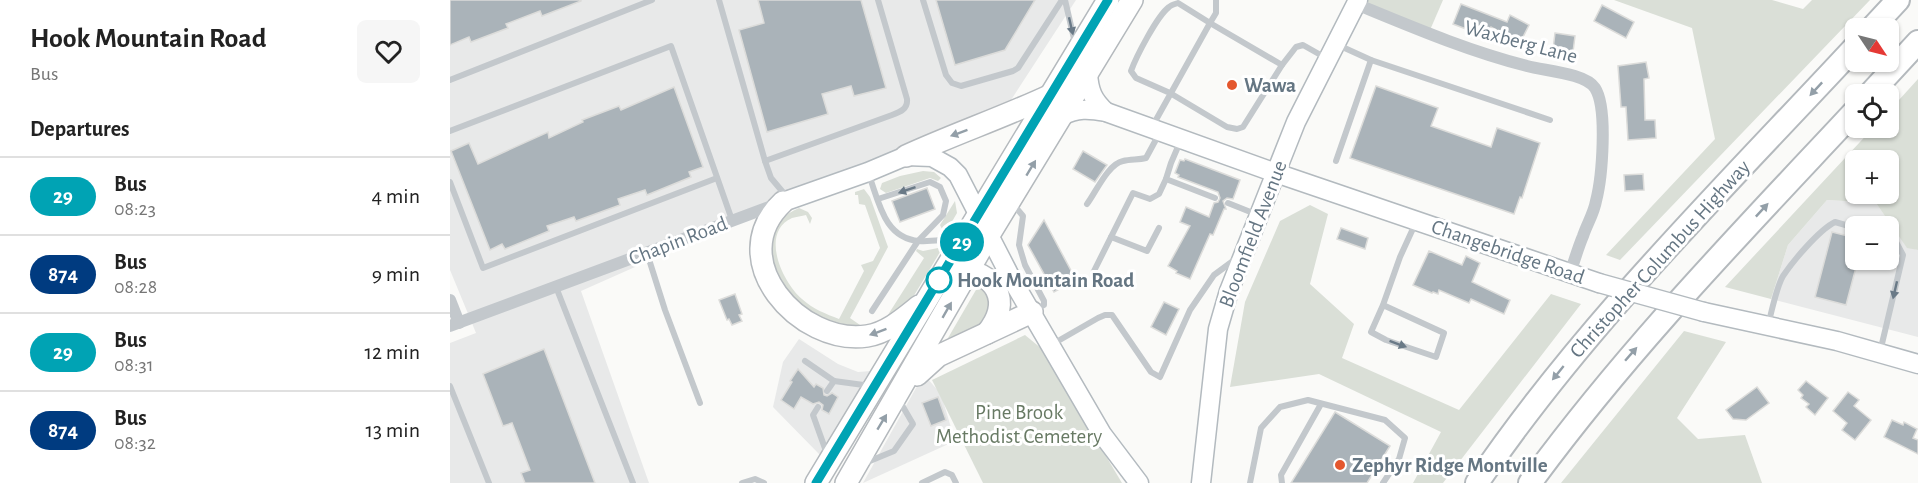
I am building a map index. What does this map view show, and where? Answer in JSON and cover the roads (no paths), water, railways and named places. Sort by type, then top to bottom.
[{"type":"highway","points":[[816,483],[1108,0]]},
{"type":"highway","points":[[851,475],[989,236],[1132,0]]},
{"type":"highway","points":[[1881,18],[1898,0]]},
{"type":"highway","points":[[1879,84],[1918,42]]},
{"type":"highway","name":"Christopher Columbus Highway","points":[[1477,483],[1532,406],[1588,338],[1646,271],[1845,58]]},
{"type":"highway","points":[[906,156],[1051,94]]},
{"type":"highway","name":"Christopher Columbus Highway","points":[[1530,483],[1594,398],[1650,333],[1845,122]]},
{"type":"highway","points":[[786,200],[771,215],[765,229],[761,244],[762,268],[767,280],[778,295],[800,316],[828,332],[851,337],[866,336],[887,329],[926,300]]},
{"type":"highway","points":[[946,269],[970,270],[983,275],[993,284],[1000,297],[999,313],[987,333]]},
{"type":"highway","points":[[897,397],[938,356],[1032,312]]},
{"type":"main road","name":"Bloomfield Avenue","points":[[1203,478],[1218,328],[1242,254],[1296,122],[1357,2]]},
{"type":"main road","points":[[1088,74],[1090,92],[1106,112]]},
{"type":"main road","name":"Changebridge Road","points":[[1062,116],[1084,109],[1106,112],[1570,274],[1704,312],[1837,341],[1918,364]]},
{"type":"main road","points":[[906,156],[932,158],[950,167],[958,175],[989,236],[1102,434],[1137,482]]},
{"type":"main road","name":"Chapin Road","points":[[786,200],[868,172],[906,156]]},
{"type":"main road","points":[[1194,483],[1203,478]]},
{"type":"street","name":"Waxberg Lane","points":[[1357,2],[1451,43],[1507,61],[1570,75],[1592,84],[1599,97],[1602,114],[1600,178],[1596,202],[1570,274]]},
{"type":"street","name":"Chapin Road","points":[[455,324],[786,200]]},
{"type":"street","points":[[450,300],[455,324]]},
{"type":"lane","points":[[450,80],[652,0]]},
{"type":"lane","points":[[719,0],[765,161],[771,178],[786,200]]},
{"type":"lane","points":[[765,161],[892,116],[906,106],[907,99],[878,0]]},
{"type":"lane","points":[[923,0],[946,75],[952,83],[961,86],[1018,68],[1063,0]]},
{"type":"lane","points":[[1063,0],[1077,52]]},
{"type":"lane","points":[[1087,204],[1115,164],[1146,158],[1170,93],[1216,13],[1216,0]]},
{"type":"lane","points":[[1282,65],[1178,3],[1170,6],[1134,62],[1131,71],[1136,78],[1170,93],[1227,127],[1237,129],[1244,127],[1282,65],[1296,47],[1303,45],[1371,60],[1550,120]]},
{"type":"lane","points":[[450,131],[671,46],[732,220]]},
{"type":"lane","points":[[1336,161],[1371,60]]},
{"type":"lane","points":[[1093,273],[1133,193],[1150,199],[1159,194],[1182,139]]},
{"type":"lane","points":[[868,172],[884,218],[895,232],[918,241],[964,239]]},
{"type":"lane","points":[[450,182],[483,268],[717,178]]},
{"type":"lane","points":[[1166,179],[1215,198]]},
{"type":"lane","points":[[872,311],[918,241],[943,215],[946,201],[940,188],[930,182],[878,200]]},
{"type":"lane","points":[[1010,201],[1023,216],[1019,245],[1025,265],[1044,301],[1044,305],[1032,312]]},
{"type":"lane","points":[[1228,203],[1259,215]]},
{"type":"lane","points":[[1383,305],[1444,333],[1436,357],[1371,332],[1416,221]]},
{"type":"lane","points":[[1768,326],[1782,278],[1826,227],[1835,222],[1845,225]]},
{"type":"lane","points":[[1111,237],[1147,251],[1159,228]]},
{"type":"lane","points":[[1880,353],[1903,255],[1899,248]]},
{"type":"lane","points":[[647,252],[665,310],[700,403]]},
{"type":"lane","points":[[1051,345],[1098,318],[1112,315],[1152,372],[1160,377],[1190,310],[1214,274],[1242,254]]},
{"type":"lane","points":[[556,286],[633,483]]},
{"type":"lane","points":[[805,361],[834,381],[874,386]]},
{"type":"lane","points":[[827,391],[834,381]]},
{"type":"lane","points":[[450,386],[489,483]]},
{"type":"lane","points":[[1250,483],[1261,428],[1280,407],[1308,400],[1385,420],[1405,438],[1398,459],[1383,483]]},
{"type":"lane","points":[[1282,483],[1281,475],[1321,404]]},
{"type":"lane","points":[[818,407],[813,415],[829,460]]},
{"type":"lane","points":[[922,483],[945,472],[952,475],[956,483]]},
{"type":"lane","points":[[742,483],[755,479],[764,483]]},
{"type":"place","name":"Wawa","points":[[1232,85]]},
{"type":"place","name":"Hook Mountain Road","points":[[939,280]]},
{"type":"place","name":"Zephyr Ridge Montville","points":[[1340,465]]},
{"type":"park label","name":"Pine Brook Methodist Cemetery","points":[[1019,424]]}]
